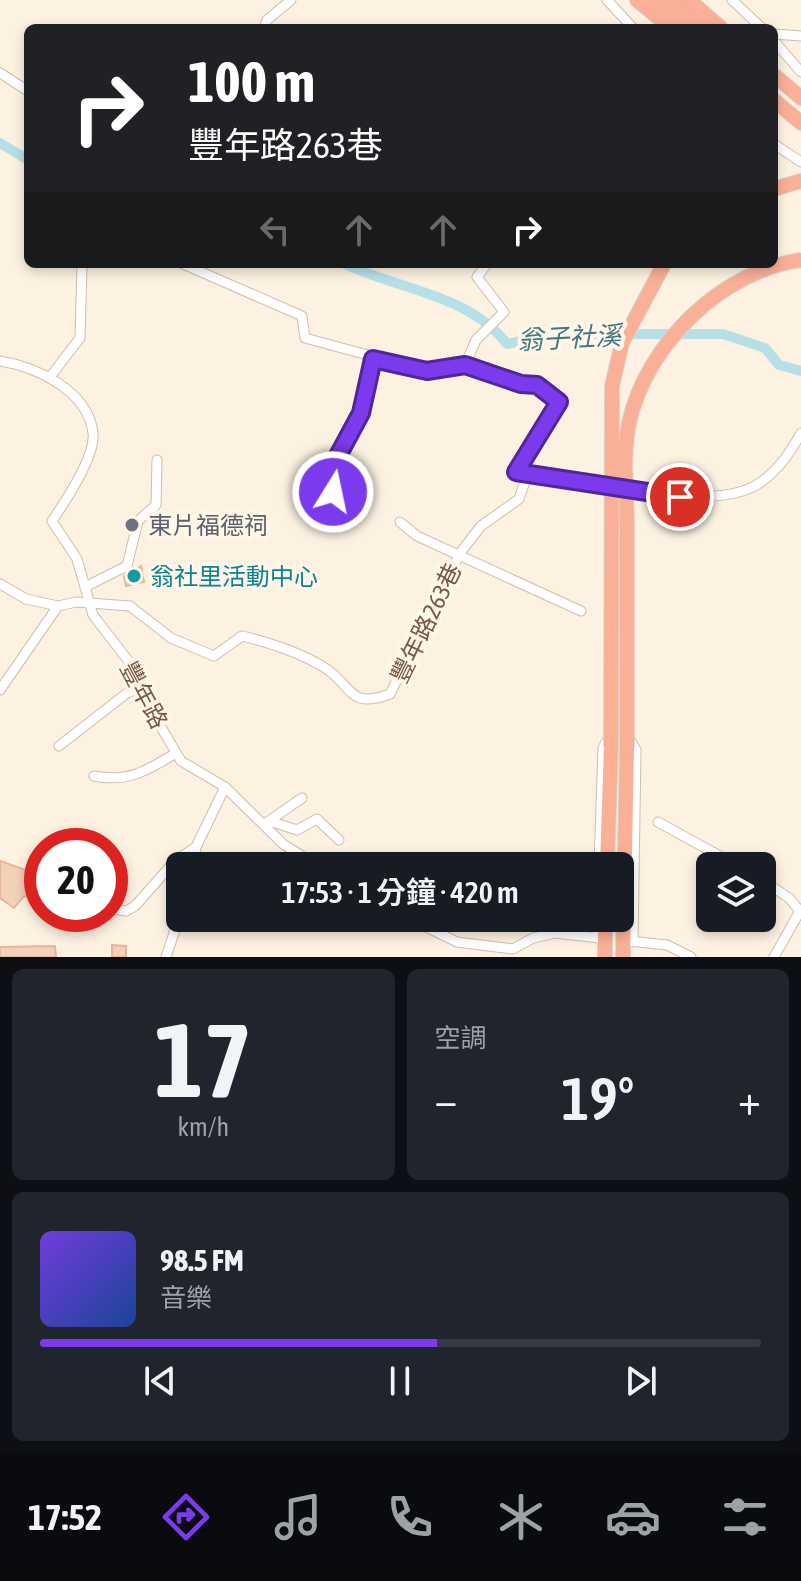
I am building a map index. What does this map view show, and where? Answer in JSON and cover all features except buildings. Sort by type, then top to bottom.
[{"type":"highway","points":[[637,0],[666,24]]},
{"type":"highway","points":[[654,0],[683,24]]},
{"type":"highway","points":[[673,0],[701,24]]},
{"type":"highway","points":[[689,0],[716,24]]},
{"type":"highway","points":[[778,78],[801,98]]},
{"type":"highway","points":[[778,88],[801,108]]},
{"type":"highway","points":[[778,103],[801,123]]},
{"type":"highway","points":[[778,115],[801,134]]},
{"type":"highway","points":[[778,188],[801,181]]},
{"type":"highway","points":[[778,266],[801,260]]},
{"type":"highway","points":[[607,852],[611,746],[612,386],[622,343],[662,268]]},
{"type":"highway","points":[[623,957],[629,423],[655,361],[684,324],[736,284],[771,268]]},
{"type":"highway","points":[[605,932],[605,957]]},
{"type":"street","points":[[266,24],[291,0]]},
{"type":"street","points":[[607,0],[627,24]]},
{"type":"street","points":[[732,0],[758,24]]},
{"type":"street","points":[[778,34],[801,36]]},
{"type":"street","points":[[778,46],[801,72]]},
{"type":"street","points":[[0,73],[24,88]]},
{"type":"street","points":[[778,147],[801,162]]},
{"type":"street","points":[[50,377],[80,338],[82,268]]},
{"type":"street","name":"豐年路263巷","points":[[87,602],[130,606],[171,638],[214,656],[242,636],[275,643],[328,670],[346,691],[365,699],[390,694],[460,553],[481,526],[519,499],[527,476],[516,472],[559,402],[537,385],[521,384],[465,365],[427,371],[373,359],[305,338],[302,316],[192,268]]},
{"type":"street","points":[[465,365],[476,340],[504,312],[477,277],[484,268]]},
{"type":"street","points":[[333,492],[333,465],[361,413],[373,359]]},
{"type":"street","points":[[0,361],[20,364],[50,377],[78,402],[93,432],[86,465],[52,521],[77,559],[87,602],[58,606],[26,599],[0,584]]},
{"type":"street","points":[[527,476],[680,497],[726,498],[757,485],[776,469],[786,460],[801,433]]},
{"type":"street","points":[[85,587],[127,566],[138,521],[156,505],[157,460]]},
{"type":"street","points":[[400,522],[417,536],[460,553],[581,611]]},
{"type":"street","name":"豐年路","points":[[87,602],[140,676],[145,700],[181,761],[225,787],[266,823],[283,844],[296,852]]},
{"type":"street","points":[[0,690],[58,606]]},
{"type":"street","points":[[59,746],[127,693],[142,687]]},
{"type":"street","points":[[599,852],[603,748],[609,735],[619,733],[633,740],[636,750],[633,852]]},
{"type":"street","points":[[94,776],[116,781],[138,775],[176,753]]},
{"type":"street","points":[[195,852],[225,787]]},
{"type":"street","points":[[266,823],[302,798]]},
{"type":"street","points":[[266,823],[297,830],[317,819],[339,840]]},
{"type":"street","points":[[658,822],[713,852]]},
{"type":"street","points":[[128,910],[175,861],[196,847]]},
{"type":"street","points":[[774,957],[800,911],[776,889]]},
{"type":"street","points":[[166,957],[174,932]]},
{"type":"street","points":[[437,932],[457,942],[513,949],[533,938],[555,933],[599,938],[599,932]]},
{"type":"street","points":[[631,932],[631,941],[667,945],[691,957]]},
{"type":"waterway","name":"翁子社溪","points":[[0,143],[24,158]]},
{"type":"waterway","name":"翁子社溪","points":[[354,268],[453,304],[491,327],[507,344],[553,334],[723,334],[765,348],[779,365],[801,371]]},
{"type":"place","name":"東片福德祠","points":[[132,525]]},
{"type":"place","name":"翁社里活動中心","points":[[134,576]]},
{"type":"route","points":[[333,492],[333,465],[361,413],[373,359],[427,371],[465,365],[521,384],[537,385],[559,402],[516,472],[680,497]]}]
